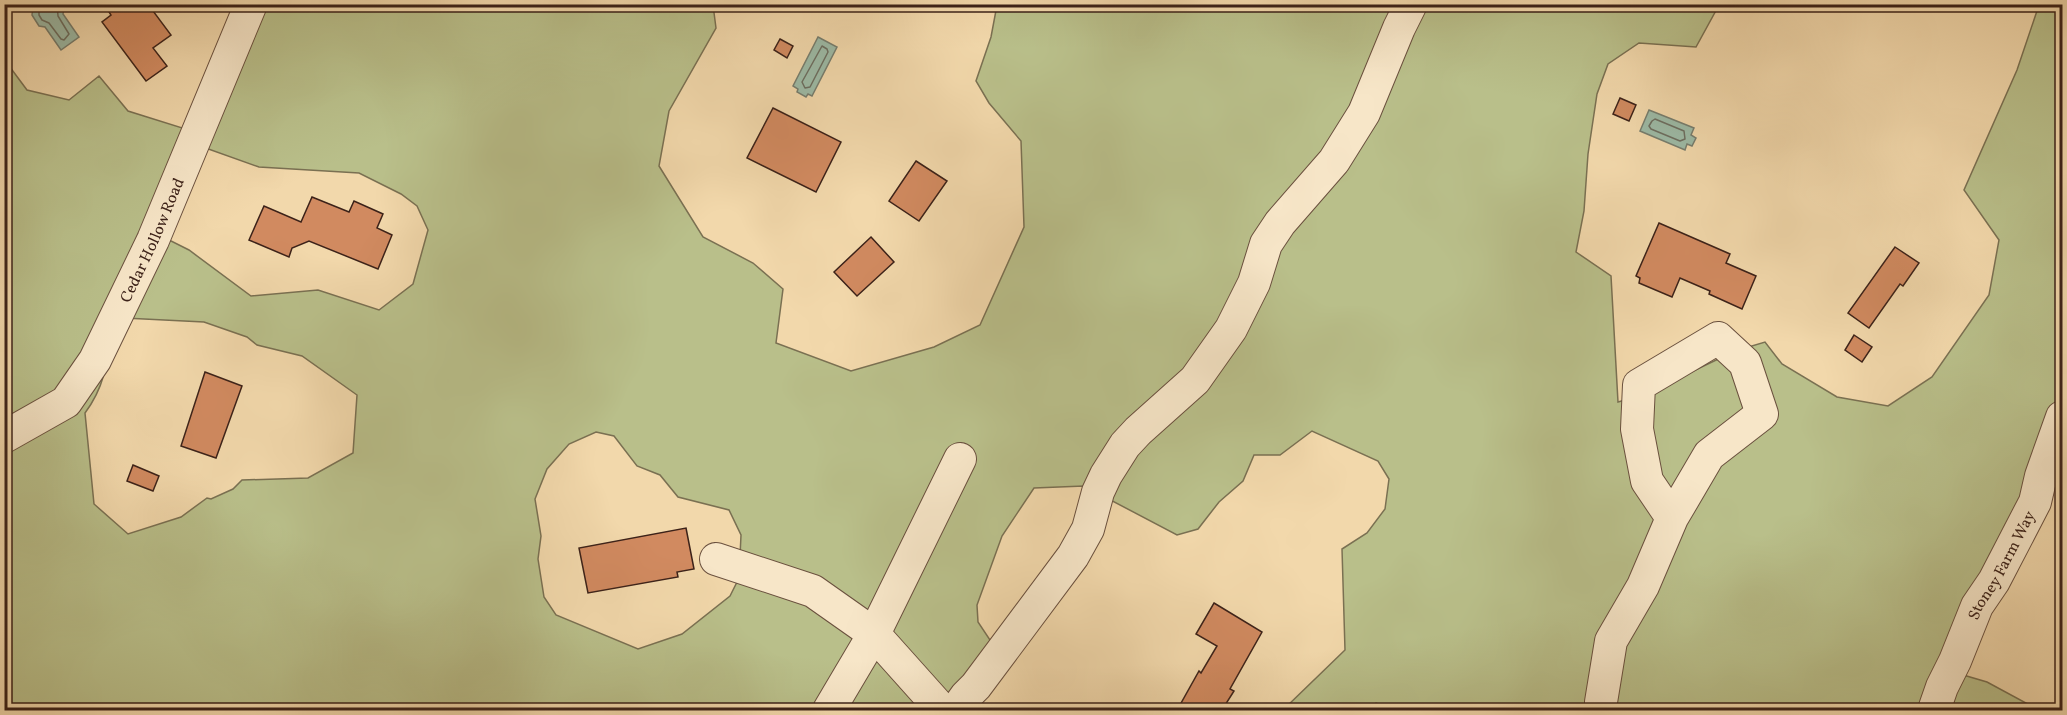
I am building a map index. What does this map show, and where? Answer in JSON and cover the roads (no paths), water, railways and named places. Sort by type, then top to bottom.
[{"type":"street","name":"Cedar Hollow Road","points":[[4,437],[66,402],[95,360],[153,240],[251,4]]},
{"type":"street","points":[[956,711],[1074,556],[1088,529],[1102,484],[1125,445],[1195,380],[1231,329],[1254,283],[1266,244],[1280,223],[1334,161],[1364,113],[1411,4]]},
{"type":"street","points":[[1601,711],[1611,641],[1643,586],[1672,518],[1709,454],[1762,414],[1745,363],[1718,338],[1639,385],[1637,429],[1647,481],[1672,518]]},
{"type":"street","name":"Stoney Farm Way","points":[[1934,711],[1977,606],[1994,581],[2035,502],[2041,476],[2062,417]]},
{"type":"street","points":[[829,711],[874,634],[960,459]]},
{"type":"street","points":[[716,559],[813,591],[874,634],[942,711]]},
{"type":"water","points":[[33,5],[62,5],[63,14],[79,37],[61,50],[45,27],[39,26],[32,15]]},
{"type":"water","points":[[818,37],[837,47],[812,96],[808,94],[806,97],[797,92],[798,89],[793,86]]},
{"type":"water","points":[[1649,110],[1694,128],[1691,135],[1696,138],[1692,146],[1687,144],[1685,150],[1640,131]]}]
